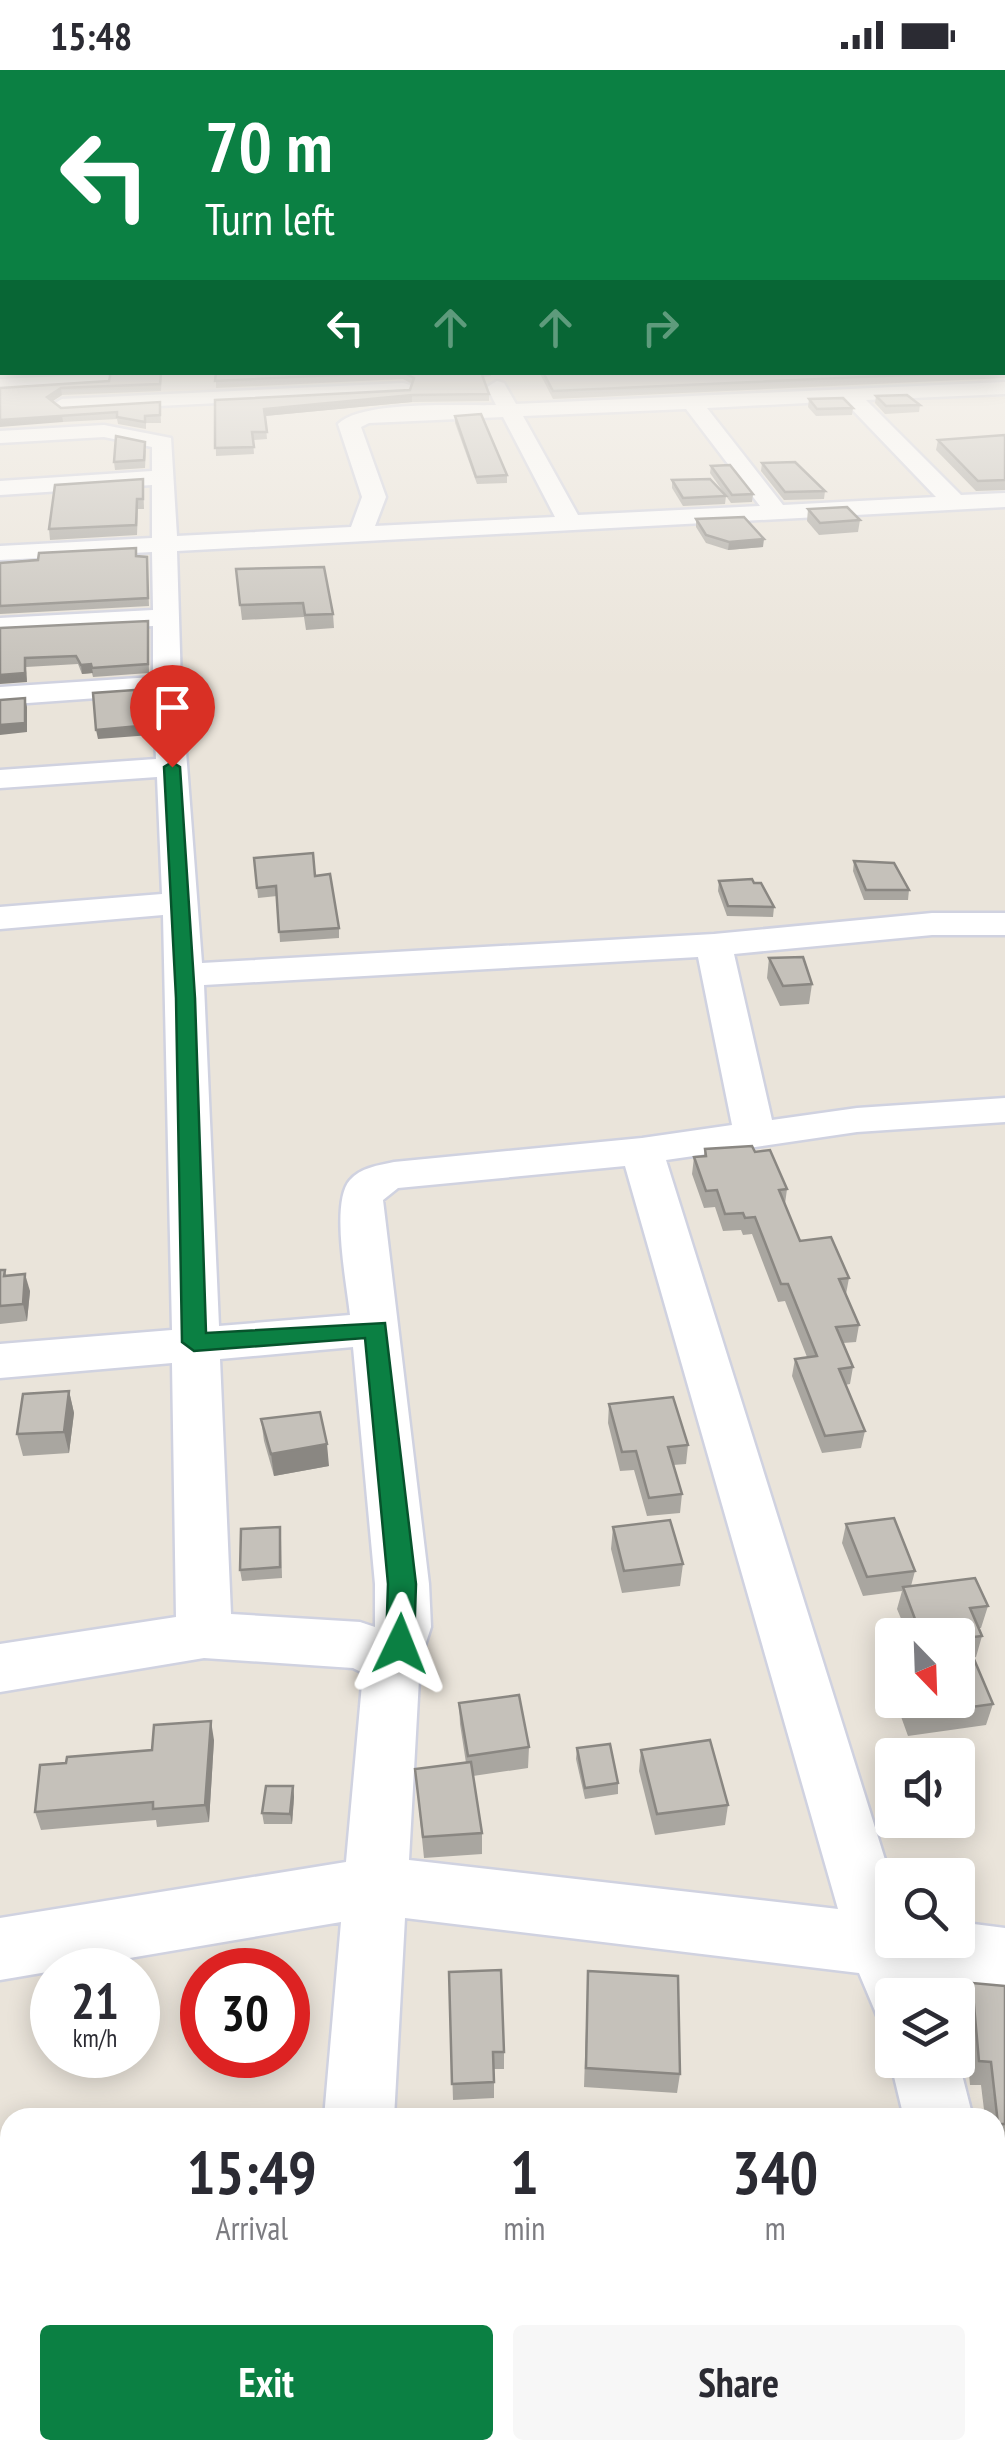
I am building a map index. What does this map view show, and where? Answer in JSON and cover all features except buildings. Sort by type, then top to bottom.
[{"type":"street","points":[[163,456],[167,685],[184,975],[204,1635]]},
{"type":"street","points":[[360,456],[374,497],[360,534]]},
{"type":"street","points":[[535,456],[570,523]]},
{"type":"street","points":[[734,456],[777,512]]},
{"type":"street","points":[[909,456],[954,502]]},
{"type":"street","points":[[0,488],[164,477]]},
{"type":"street","points":[[0,552],[1005,500]]},
{"type":"street","points":[[0,626],[166,617]]},
{"type":"street","points":[[0,696],[167,685]]},
{"type":"street","points":[[0,779],[172,767]]},
{"type":"street","points":[[0,918],[180,904]]},
{"type":"street","points":[[184,975],[714,945],[932,924],[1005,924]]},
{"type":"street","points":[[714,945],[754,1134]]},
{"type":"street","points":[[361,2108],[392,1660],[403,1627],[402,1584],[361,1200],[364,1190],[374,1181],[417,1172],[642,1152],[857,1120],[1005,1110]]},
{"type":"street","points":[[642,1152],[890,1970]]},
{"type":"street","points":[[0,1361],[376,1329]]},
{"type":"street","points":[[0,1668],[204,1635],[360,1646],[392,1660]]},
{"type":"street","points":[[0,1949],[379,1886],[890,1970],[1005,1959]]},
{"type":"street","points":[[929,2078],[937,2108]]},
{"type":"route","points":[[172,767],[186,998],[194,1342],[376,1329],[402,1584],[400,1644]]}]
